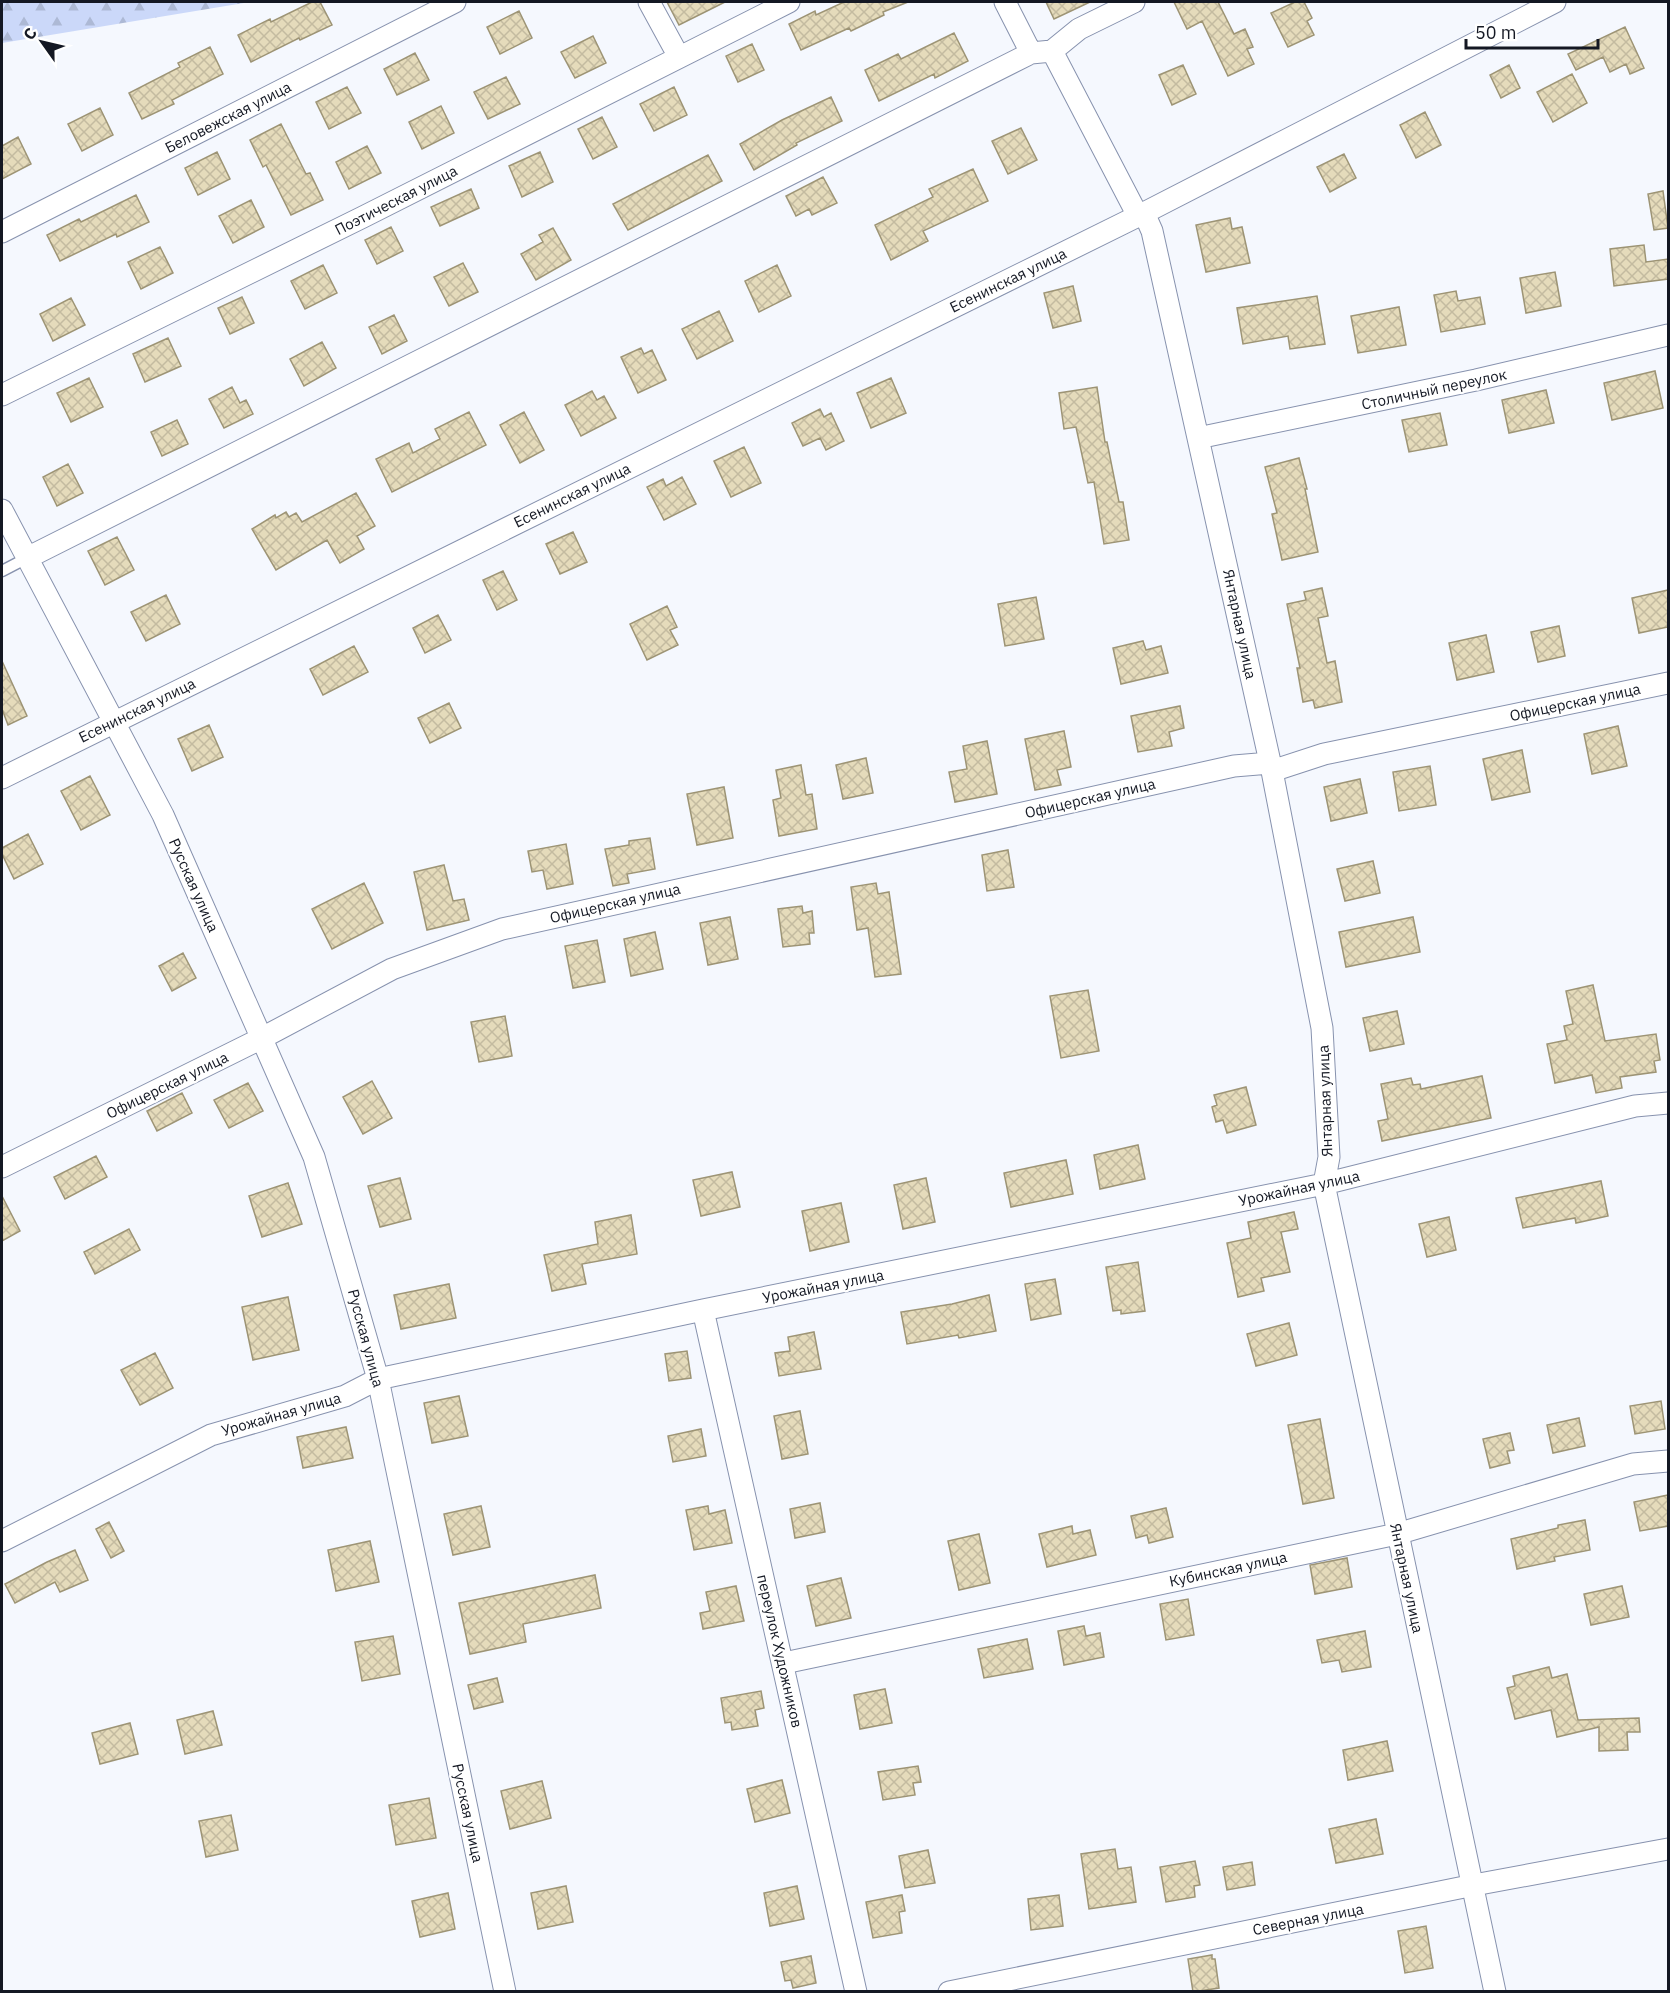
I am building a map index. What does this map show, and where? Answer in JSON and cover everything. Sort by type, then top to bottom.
[{"type":"street","name":"Беловежская улица","points":[[2,232],[455,2]]},
{"type":"street","points":[[649,2],[679,57]]},
{"type":"street","name":"Поэтическая улица","points":[[2,395],[363,217],[789,2]]},
{"type":"street","name":"Янтарная улица","points":[[1005,2],[1041,52],[1152,231],[1271,767],[1322,1028],[1329,1156],[1324,1184],[1495,1992]]},
{"type":"street","points":[[27,558],[1041,52],[1079,29],[1134,2]]},
{"type":"street","name":"Есенинская улица","points":[[2,778],[1141,215],[1555,2]]},
{"type":"street","name":"Столичный переулок","points":[[1198,438],[1476,380],[1668,335]]},
{"type":"street","name":"Русская улица","points":[[2,510],[163,815],[314,1157],[378,1379],[505,1992]]},
{"type":"street","name":"Офицерская улица","points":[[2,1167],[262,1038],[392,969],[502,929],[1234,766],[1271,767],[1668,683]]},
{"type":"street","name":"Урожайная улица","points":[[2,1541],[212,1435],[345,1396],[378,1379],[703,1310],[1324,1184],[1635,1106],[1668,1103]]},
{"type":"street","name":"переулок Художников","points":[[703,1310],[856,1992]]},
{"type":"street","name":"Кубинская улица","points":[[784,1663],[1397,1534],[1633,1464],[1668,1461]]},
{"type":"street","name":"Северная улица","points":[[949,1992],[1474,1885],[1668,1849]]},
{"type":"lane","points":[[2,571],[27,558]]},
{"type":"green space","points":[[2,2],[250,2],[2,43]]},
{"type":"building","points":[[312,2],[320,2],[332,25],[300,40],[299,38],[251,62],[238,35]]},
{"type":"building","points":[[667,2],[725,2],[679,25]]},
{"type":"building","points":[[844,2],[908,2],[883,12],[884,15],[851,31],[849,28],[801,50],[789,24],[815,11],[816,15]]},
{"type":"building","points":[[1046,2],[1090,2],[1054,19]]},
{"type":"building","points":[[1174,2],[1218,2],[1234,34],[1245,29],[1253,47],[1247,49],[1254,64],[1228,76],[1202,21],[1187,29]]},
{"type":"building","points":[[1295,2],[1304,2],[1312,18],[1307,21],[1314,35],[1288,47],[1271,13]]},
{"type":"building","points":[[519,11],[532,38],[500,54],[487,27]]},
{"type":"building","points":[[1625,27],[1644,68],[1630,74],[1626,64],[1610,72],[1603,57],[1576,70],[1568,54]]},
{"type":"building","points":[[954,33],[968,61],[935,78],[934,74],[879,101],[865,70],[898,54],[901,59]]},
{"type":"building","points":[[593,36],[606,63],[575,78],[561,52]]},
{"type":"building","points":[[752,44],[764,70],[738,82],[726,56]]},
{"type":"building","points":[[210,47],[223,74],[172,100],[174,104],[142,119],[129,93],[180,67],[178,63]]},
{"type":"building","points":[[415,53],[429,80],[397,95],[384,69]]},
{"type":"building","points":[[1183,65],[1196,94],[1172,105],[1159,75]]},
{"type":"building","points":[[1509,65],[1520,88],[1501,98],[1490,75]]},
{"type":"building","points":[[1572,74],[1587,103],[1553,122],[1537,92]]},
{"type":"building","points":[[506,77],[520,104],[488,119],[474,92]]},
{"type":"building","points":[[347,87],[361,113],[329,129],[316,102]]},
{"type":"building","points":[[674,87],[687,115],[654,131],[640,104]]},
{"type":"building","points":[[831,97],[842,121],[796,143],[797,145],[754,170],[740,144],[782,120]]},
{"type":"building","points":[[441,106],[454,133],[422,149],[409,122]]},
{"type":"building","points":[[100,108],[113,135],[82,151],[68,124]]},
{"type":"building","points":[[1425,112],[1441,145],[1416,158],[1400,125]]},
{"type":"building","points":[[602,117],[617,147],[593,159],[578,129]]},
{"type":"building","points":[[281,124],[306,174],[310,173],[323,200],[291,215],[266,165],[263,167],[250,140]]},
{"type":"building","points":[[1021,128],[1037,160],[1008,174],[992,141]]},
{"type":"building","points":[[18,137],[31,164],[2,179],[2,146]]},
{"type":"building","points":[[367,146],[381,173],[349,189],[336,162]]},
{"type":"building","points":[[217,152],[230,179],[198,195],[185,168]]},
{"type":"building","points":[[540,152],[553,182],[522,197],[509,166]]},
{"type":"building","points":[[1344,154],[1356,178],[1330,192],[1317,167]]},
{"type":"building","points":[[708,155],[722,181],[628,230],[613,204]]},
{"type":"building","points":[[973,169],[988,201],[923,231],[928,241],[891,260],[875,225],[933,197],[929,189]]},
{"type":"building","points":[[823,177],[837,203],[812,215],[809,209],[796,216],[786,196]]},
{"type":"building","points":[[471,189],[479,208],[440,226],[431,207]]},
{"type":"building","points":[[1663,191],[1668,228],[1654,230],[1648,194]]},
{"type":"building","points":[[136,195],[149,222],[117,237],[116,234],[60,261],[47,235],[79,219],[81,222]]},
{"type":"building","points":[[251,200],[264,227],[233,243],[219,216]]},
{"type":"building","points":[[1230,218],[1232,229],[1242,227],[1250,263],[1206,272],[1196,225]]},
{"type":"building","points":[[391,227],[403,251],[377,264],[365,240]]},
{"type":"building","points":[[553,228],[571,260],[536,280],[521,254],[543,242],[539,235]]},
{"type":"building","points":[[1644,245],[1646,262],[1668,259],[1668,279],[1614,286],[1610,249]]},
{"type":"building","points":[[160,247],[173,273],[141,289],[128,262]]},
{"type":"building","points":[[463,263],[478,292],[449,306],[434,277]]},
{"type":"building","points":[[323,265],[337,293],[305,309],[291,281]]},
{"type":"building","points":[[777,265],[791,296],[759,312],[745,281]]},
{"type":"building","points":[[1555,272],[1561,306],[1526,313],[1520,278]]},
{"type":"building","points":[[1073,286],[1081,321],[1053,328],[1044,293]]},
{"type":"building","points":[[1456,291],[1458,301],[1480,297],[1485,324],[1441,332],[1434,295]]},
{"type":"building","points":[[1317,296],[1325,344],[1290,349],[1288,336],[1243,344],[1237,308]]},
{"type":"building","points":[[242,297],[254,323],[230,334],[218,308]]},
{"type":"building","points":[[71,298],[85,325],[53,341],[40,314]]},
{"type":"building","points":[[1399,307],[1406,345],[1358,353],[1351,316]]},
{"type":"building","points":[[719,311],[733,341],[697,359],[682,329]]},
{"type":"building","points":[[394,315],[407,341],[382,354],[369,327]]},
{"type":"building","points":[[168,338],[181,366],[145,382],[133,354]]},
{"type":"building","points":[[322,342],[336,368],[304,386],[290,359]]},
{"type":"building","points":[[641,348],[644,354],[652,350],[666,380],[638,393],[621,357]]},
{"type":"building","points":[[1655,371],[1663,408],[1612,420],[1604,383]]},
{"type":"building","points":[[89,378],[103,407],[71,422],[57,393]]},
{"type":"building","points":[[891,378],[906,413],[871,428],[857,393]]},
{"type":"building","points":[[232,387],[240,403],[246,400],[253,414],[224,428],[209,399]]},
{"type":"building","points":[[1097,387],[1105,442],[1107,442],[1119,502],[1123,502],[1129,540],[1104,544],[1094,482],[1088,483],[1076,427],[1064,429],[1059,393]]},
{"type":"building","points":[[1546,390],[1554,423],[1509,433],[1502,400]]},
{"type":"building","points":[[592,391],[597,400],[604,396],[616,418],[581,436],[565,405]]},
{"type":"building","points":[[820,409],[824,417],[831,413],[844,441],[826,450],[820,438],[803,446],[792,423]]},
{"type":"building","points":[[469,412],[486,445],[392,492],[376,459],[409,443],[413,453],[440,439],[435,429]]},
{"type":"building","points":[[524,412],[544,450],[520,463],[500,425]]},
{"type":"building","points":[[1440,413],[1447,445],[1409,452],[1402,420]]},
{"type":"building","points":[[177,420],[188,444],[162,456],[151,432]]},
{"type":"building","points":[[744,447],[761,483],[731,497],[714,461]]},
{"type":"building","points":[[1299,458],[1318,552],[1282,560],[1272,514],[1277,513],[1265,467]]},
{"type":"building","points":[[68,464],[83,493],[57,506],[43,477]]},
{"type":"building","points":[[682,477],[696,504],[664,520],[647,487],[663,479],[666,486]]},
{"type":"building","points":[[356,493],[375,526],[357,536],[364,549],[340,563],[327,540],[276,570],[252,529],[275,515],[276,518],[286,512],[289,517],[296,513],[302,522]]},
{"type":"building","points":[[573,532],[587,562],[560,574],[546,544]]},
{"type":"building","points":[[117,537],[134,570],[105,585],[88,551]]},
{"type":"building","points":[[503,571],[517,600],[497,610],[483,580]]},
{"type":"building","points":[[1322,588],[1328,616],[1318,618],[1327,663],[1335,661],[1342,702],[1315,708],[1313,700],[1303,702],[1297,668],[1300,668],[1287,604],[1306,600],[1304,592]]},
{"type":"building","points":[[1668,590],[1668,627],[1639,633],[1632,598]]},
{"type":"building","points":[[166,595],[180,624],[146,641],[131,612]]},
{"type":"building","points":[[1036,597],[1044,639],[1005,646],[998,604]]},
{"type":"building","points":[[667,606],[677,627],[670,630],[678,645],[647,660],[630,624]]},
{"type":"building","points":[[438,615],[451,640],[425,653],[413,628]]},
{"type":"building","points":[[1559,626],[1565,656],[1538,662],[1531,632]]},
{"type":"building","points":[[1486,635],[1494,672],[1457,680],[1449,643]]},
{"type":"building","points":[[1143,641],[1146,650],[1161,646],[1168,673],[1121,684],[1113,648]]},
{"type":"building","points":[[354,646],[368,672],[323,695],[310,669]]},
{"type":"building","points":[[2,661],[27,716],[8,725],[2,709]]},
{"type":"building","points":[[449,703],[461,728],[430,743],[418,718]]},
{"type":"building","points":[[1180,706],[1184,728],[1169,732],[1172,746],[1138,752],[1131,716]]},
{"type":"building","points":[[209,725],[223,757],[192,771],[178,739]]},
{"type":"building","points":[[1618,726],[1627,766],[1592,774],[1584,734]]},
{"type":"building","points":[[1064,731],[1071,767],[1057,770],[1061,785],[1035,790],[1025,739]]},
{"type":"building","points":[[987,741],[997,794],[955,802],[949,772],[967,769],[963,746]]},
{"type":"building","points":[[1522,750],[1530,792],[1492,800],[1483,759]]},
{"type":"building","points":[[866,758],[873,793],[843,799],[836,765]]},
{"type":"building","points":[[801,765],[806,795],[812,794],[817,829],[779,836],[773,800],[781,798],[776,770]]},
{"type":"building","points":[[1430,766],[1436,805],[1399,811],[1393,772]]},
{"type":"building","points":[[90,776],[110,815],[81,830],[61,791]]},
{"type":"building","points":[[1360,779],[1367,813],[1331,821],[1324,787]]},
{"type":"building","points":[[724,787],[733,838],[697,845],[687,794]]},
{"type":"building","points":[[28,834],[43,864],[14,879],[2,854],[2,848]]},
{"type":"building","points":[[650,838],[655,869],[627,874],[629,883],[613,886],[605,849],[629,845],[629,841]]},
{"type":"building","points":[[566,844],[573,884],[547,889],[543,870],[532,872],[528,851]]},
{"type":"building","points":[[1008,850],[1014,887],[987,891],[982,855]]},
{"type":"building","points":[[1373,861],[1380,893],[1345,901],[1337,869]]},
{"type":"building","points":[[444,865],[453,901],[464,899],[469,920],[427,930],[414,872]]},
{"type":"building","points":[[364,883],[383,923],[332,949],[312,909]]},
{"type":"building","points":[[876,883],[878,894],[889,892],[901,974],[875,977],[868,928],[857,930],[851,887]]},
{"type":"building","points":[[802,906],[803,913],[812,911],[814,933],[809,933],[810,944],[783,947],[778,909]]},
{"type":"building","points":[[730,917],[738,959],[708,965],[700,923]]},
{"type":"building","points":[[1413,917],[1420,952],[1346,967],[1339,932]]},
{"type":"building","points":[[655,932],[663,969],[631,976],[624,939]]},
{"type":"building","points":[[597,940],[605,982],[573,988],[565,946]]},
{"type":"building","points":[[183,953],[196,978],[172,991],[159,966]]},
{"type":"building","points":[[1593,985],[1605,1041],[1656,1034],[1660,1060],[1654,1061],[1656,1072],[1620,1077],[1622,1088],[1596,1093],[1592,1075],[1555,1083],[1547,1044],[1567,1040],[1564,1026],[1573,1024],[1566,991]]},
{"type":"building","points":[[1088,990],[1099,1051],[1061,1058],[1050,996]]},
{"type":"building","points":[[1397,1011],[1404,1044],[1370,1051],[1363,1018]]},
{"type":"building","points":[[505,1016],[512,1056],[479,1062],[471,1022]]},
{"type":"building","points":[[1482,1076],[1491,1118],[1382,1141],[1378,1121],[1388,1119],[1381,1084],[1411,1078],[1413,1085],[1420,1084],[1421,1089]]},
{"type":"building","points":[[372,1081],[392,1118],[363,1134],[343,1097]]},
{"type":"building","points":[[248,1083],[263,1111],[229,1128],[214,1100]]},
{"type":"building","points":[[1246,1087],[1256,1125],[1227,1133],[1223,1120],[1216,1122],[1212,1107],[1217,1105],[1214,1095]]},
{"type":"building","points":[[182,1093],[192,1113],[157,1131],[147,1111]]},
{"type":"building","points":[[1138,1145],[1145,1179],[1100,1189],[1094,1155]]},
{"type":"building","points":[[96,1156],[107,1177],[65,1199],[54,1177]]},
{"type":"building","points":[[1066,1160],[1073,1194],[1011,1207],[1004,1173]]},
{"type":"building","points":[[732,1172],[740,1207],[701,1216],[693,1180]]},
{"type":"building","points":[[400,1178],[411,1219],[380,1227],[368,1186]]},
{"type":"building","points":[[926,1178],[935,1222],[903,1229],[894,1185]]},
{"type":"building","points":[[1601,1181],[1608,1216],[1576,1223],[1575,1218],[1523,1228],[1516,1198]]},
{"type":"building","points":[[288,1183],[302,1224],[262,1237],[249,1196]]},
{"type":"building","points":[[2,1196],[20,1231],[2,1241]]},
{"type":"building","points":[[841,1203],[849,1242],[810,1251],[802,1211]]},
{"type":"building","points":[[1294,1212],[1298,1229],[1281,1232],[1290,1272],[1261,1278],[1264,1291],[1238,1297],[1227,1243],[1251,1238],[1248,1222]]},
{"type":"building","points":[[631,1215],[637,1254],[582,1264],[586,1284],[552,1291],[544,1255],[598,1244],[595,1222]]},
{"type":"building","points":[[1449,1217],[1456,1250],[1427,1257],[1419,1224]]},
{"type":"building","points":[[129,1229],[140,1250],[95,1274],[84,1252]]},
{"type":"building","points":[[1138,1262],[1145,1311],[1121,1314],[1121,1310],[1113,1311],[1106,1267]]},
{"type":"building","points":[[1055,1279],[1061,1314],[1031,1320],[1025,1284]]},
{"type":"building","points":[[449,1284],[456,1318],[401,1329],[394,1295]]},
{"type":"building","points":[[989,1295],[996,1331],[907,1344],[901,1312],[952,1304]]},
{"type":"building","points":[[288,1297],[299,1350],[253,1360],[242,1307]]},
{"type":"building","points":[[1289,1323],[1297,1355],[1256,1366],[1247,1334]]},
{"type":"building","points":[[814,1332],[821,1369],[779,1376],[775,1353],[790,1351],[788,1337]]},
{"type":"building","points":[[687,1351],[691,1378],[669,1381],[665,1354]]},
{"type":"building","points":[[155,1353],[173,1388],[140,1405],[121,1370]]},
{"type":"building","points":[[459,1396],[468,1436],[432,1443],[424,1403]]},
{"type":"building","points":[[1661,1401],[1665,1429],[1635,1434],[1630,1406]]},
{"type":"building","points":[[800,1411],[808,1454],[782,1459],[774,1416]]},
{"type":"building","points":[[1579,1418],[1585,1446],[1553,1453],[1547,1425]]},
{"type":"building","points":[[1320,1419],[1334,1498],[1303,1504],[1288,1425]]},
{"type":"building","points":[[346,1427],[353,1458],[303,1468],[297,1437]]},
{"type":"building","points":[[701,1429],[706,1456],[673,1462],[668,1436]]},
{"type":"building","points":[[1510,1433],[1514,1450],[1507,1451],[1510,1463],[1490,1468],[1483,1439]]},
{"type":"building","points":[[1668,1495],[1668,1526],[1640,1531],[1634,1502]]},
{"type":"building","points":[[820,1503],[825,1532],[795,1538],[790,1509]]},
{"type":"building","points":[[481,1506],[490,1547],[453,1555],[444,1514]]},
{"type":"building","points":[[708,1506],[709,1514],[725,1510],[732,1543],[694,1550],[686,1510]]},
{"type":"building","points":[[1166,1508],[1173,1537],[1149,1543],[1147,1535],[1136,1538],[1131,1516]]},
{"type":"building","points":[[1585,1520],[1590,1550],[1554,1557],[1555,1561],[1517,1569],[1511,1539],[1558,1528],[1558,1525]]},
{"type":"building","points":[[109,1522],[124,1551],[111,1558],[96,1529]]},
{"type":"building","points":[[1072,1526],[1073,1534],[1090,1530],[1096,1555],[1047,1567],[1039,1534]]},
{"type":"building","points":[[979,1534],[990,1583],[959,1590],[948,1541]]},
{"type":"building","points":[[370,1541],[379,1582],[336,1591],[328,1550]]},
{"type":"building","points":[[75,1550],[88,1580],[60,1592],[55,1582],[15,1603],[5,1584]]},
{"type":"building","points":[[1347,1558],[1352,1587],[1315,1594],[1310,1565]]},
{"type":"building","points":[[595,1575],[601,1608],[523,1624],[526,1642],[470,1654],[459,1603]]},
{"type":"building","points":[[841,1578],[851,1618],[816,1626],[807,1586]]},
{"type":"building","points":[[736,1586],[744,1621],[703,1629],[700,1613],[710,1611],[706,1592]]},
{"type":"building","points":[[1622,1586],[1629,1617],[1591,1625],[1584,1594]]},
{"type":"building","points":[[1188,1599],[1194,1635],[1166,1640],[1160,1604]]},
{"type":"building","points":[[1084,1626],[1086,1636],[1100,1633],[1104,1657],[1064,1665],[1058,1631]]},
{"type":"building","points":[[1365,1631],[1371,1667],[1342,1672],[1339,1660],[1322,1663],[1317,1640]]},
{"type":"building","points":[[393,1636],[400,1674],[362,1681],[355,1642]]},
{"type":"building","points":[[1027,1639],[1033,1669],[984,1678],[978,1649]]},
{"type":"building","points":[[1549,1667],[1552,1678],[1567,1674],[1578,1720],[1639,1718],[1640,1732],[1627,1732],[1628,1750],[1599,1751],[1599,1727],[1557,1737],[1551,1710],[1515,1719],[1507,1688],[1515,1686],[1513,1676]]},
{"type":"building","points":[[497,1678],[503,1702],[474,1709],[468,1685]]},
{"type":"building","points":[[885,1689],[892,1723],[860,1729],[854,1695]]},
{"type":"building","points":[[761,1691],[764,1708],[755,1710],[758,1726],[732,1730],[731,1722],[725,1723],[721,1698]]},
{"type":"building","points":[[213,1711],[222,1745],[185,1754],[177,1720]]},
{"type":"building","points":[[130,1723],[138,1754],[100,1764],[92,1733]]},
{"type":"building","points":[[1387,1741],[1393,1771],[1348,1780],[1343,1750]]},
{"type":"building","points":[[918,1766],[921,1782],[913,1783],[915,1795],[883,1800],[878,1772]]},
{"type":"building","points":[[782,1780],[790,1813],[755,1822],[747,1789]]},
{"type":"building","points":[[542,1781],[551,1818],[510,1829],[501,1791]]},
{"type":"building","points":[[429,1798],[436,1838],[396,1845],[389,1805]]},
{"type":"building","points":[[231,1815],[238,1850],[206,1857],[199,1821]]},
{"type":"building","points":[[1376,1819],[1383,1854],[1336,1863],[1329,1829]]},
{"type":"building","points":[[1115,1849],[1118,1869],[1131,1867],[1136,1902],[1089,1909],[1081,1854]]},
{"type":"building","points":[[928,1850],[935,1883],[905,1888],[899,1856]]},
{"type":"building","points":[[1195,1861],[1200,1885],[1194,1886],[1195,1897],[1166,1902],[1160,1867]]},
{"type":"building","points":[[1252,1862],[1255,1885],[1227,1890],[1223,1867]]},
{"type":"building","points":[[566,1886],[573,1922],[538,1929],[531,1893]]},
{"type":"building","points":[[797,1886],[804,1919],[770,1926],[764,1893]]},
{"type":"building","points":[[448,1893],[455,1929],[420,1937],[412,1901]]},
{"type":"building","points":[[902,1895],[905,1911],[899,1912],[902,1933],[873,1938],[866,1902]]},
{"type":"building","points":[[1059,1895],[1063,1926],[1031,1930],[1028,1899]]},
{"type":"building","points":[[1426,1926],[1433,1968],[1405,1973],[1398,1931]]},
{"type":"building","points":[[1212,1955],[1212,1959],[1215,1959],[1219,1988],[1193,1992],[1188,1959]]},
{"type":"building","points":[[811,1956],[816,1983],[793,1988],[791,1980],[785,1981],[781,1962]]}]
